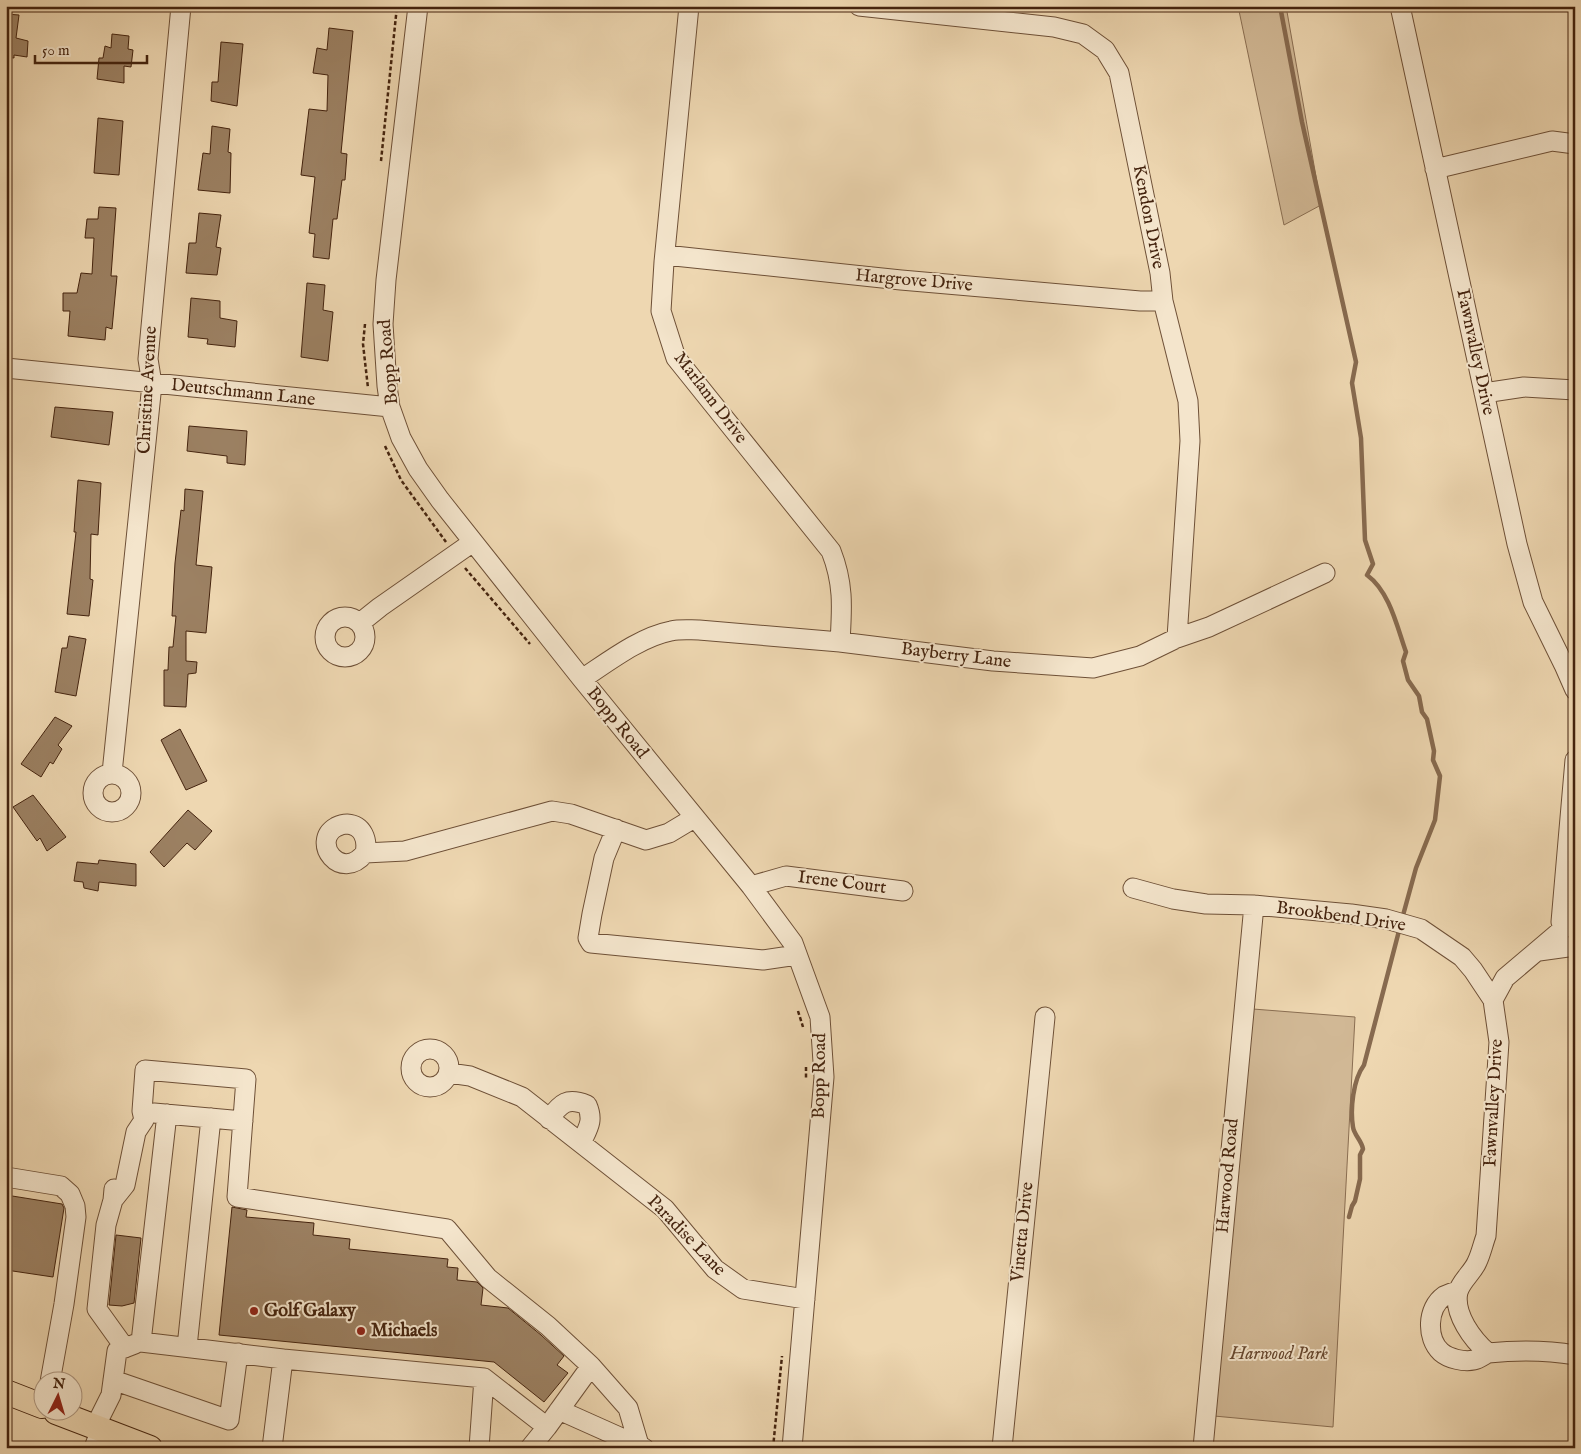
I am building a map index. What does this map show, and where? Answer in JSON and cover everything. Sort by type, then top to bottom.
[{"type":"main road","points":[[6,1392],[32,1402]]},
{"type":"main road","points":[[74,1422],[97,1435],[142,1446]]},
{"type":"street","name":"Christine Avenue","points":[[112,773],[152,384],[148,359],[181,6]]},
{"type":"street","name":"Bopp Road","points":[[418,6],[386,289],[383,324],[385,359],[381,406],[418,469],[473,542],[694,818],[751,886],[793,943],[820,1017],[824,1077],[792,1448]]},
{"type":"street","name":"Marlann Drive","points":[[689,6],[661,311],[676,358],[830,552],[836,565],[842,593],[840,642]]},
{"type":"street","name":"Kendon Drive","points":[[859,6],[1054,27],[1082,34],[1105,50],[1119,73],[1160,273],[1163,301],[1188,401],[1190,441],[1177,638]]},
{"type":"street","name":"Fawnvalley Drive","points":[[1400,6],[1517,544],[1533,602],[1570,669],[1575,690]]},
{"type":"street","points":[[1435,169],[1552,142],[1575,144]]},
{"type":"street","name":"Hargrove Drive","points":[[665,255],[901,280],[1140,301],[1163,301]]},
{"type":"street","name":"Deutschmann Lane","points":[[6,368],[381,406]]},
{"type":"street","points":[[1484,393],[1524,387],[1575,390]]},
{"type":"street","points":[[360,623],[473,542]]},
{"type":"street","name":"Bayberry Lane","points":[[582,679],[640,643],[669,631],[681,630],[840,642],[993,661],[1093,668],[1140,656],[1177,638],[1209,627],[1324,573]]},
{"type":"street","points":[[1493,1000],[1505,978],[1538,951],[1570,932],[1561,922],[1575,760]]},
{"type":"street","points":[[364,852],[405,851],[552,812],[571,814],[646,840],[669,833],[694,818]]},
{"type":"street","points":[[616,829],[604,858],[588,938],[590,943],[763,960],[797,955]]},
{"type":"street","name":"Irene Court","points":[[751,886],[786,876],[903,891]]},
{"type":"street","name":"Brookbend Drive","points":[[1133,888],[1173,899],[1206,904],[1254,905],[1386,919],[1415,927],[1462,956],[1493,1000]]},
{"type":"street","name":"Harwood Road","points":[[1203,1448],[1254,905]]},
{"type":"street","points":[[1538,951],[1575,946]]},
{"type":"street","points":[[1473,970],[1512,972]]},
{"type":"street","name":"Fawnvalley Drive","points":[[1493,1000],[1499,1042],[1486,1236],[1477,1262],[1458,1290],[1443,1297],[1434,1309],[1430,1321],[1433,1339],[1441,1352],[1457,1360],[1475,1360],[1488,1353],[1516,1351],[1554,1351],[1575,1355]]},
{"type":"street","name":"Vinetta Drive","points":[[1002,1448],[1045,1017]]},
{"type":"street","points":[[142,1111],[145,1070],[246,1079],[236,1197],[448,1230],[488,1278],[548,1326],[591,1366],[628,1408],[642,1446]]},
{"type":"street","name":"Paradise Lane","points":[[449,1073],[470,1076],[522,1097],[665,1209],[715,1270],[743,1289],[805,1299]]},
{"type":"street","points":[[549,1118],[556,1109],[566,1102],[576,1100],[587,1104],[591,1115],[590,1126],[581,1144]]},
{"type":"street","points":[[133,1345],[97,1309],[106,1225],[114,1200],[114,1183],[123,1152],[126,1128],[134,1114],[142,1111],[243,1121]]},
{"type":"street","points":[[133,1345],[167,1114]]},
{"type":"street","points":[[187,1347],[211,1118]]},
{"type":"street","points":[[6,1177],[61,1186],[70,1194],[76,1206],[65,1301],[52,1372]]},
{"type":"street","points":[[1458,1290],[1460,1312],[1465,1326],[1477,1343],[1488,1353]]},
{"type":"street","points":[[97,1435],[111,1395],[117,1352],[133,1345],[187,1347],[283,1359],[484,1378],[548,1426]]},
{"type":"street","points":[[113,1380],[229,1420],[238,1353]]},
{"type":"street","points":[[272,1448],[283,1359]]},
{"type":"street","points":[[530,1448],[591,1366]]},
{"type":"street","points":[[479,1448],[484,1378]]},
{"type":"street","points":[[559,1410],[642,1446]]},
{"type":"path","points":[[381,164],[397,6]]},
{"type":"path","points":[[366,316],[363,344],[366,382],[381,406]]},
{"type":"path","points":[[382,439],[401,480],[454,555],[535,649]]},
{"type":"path","points":[[797,1006],[803,1033]]},
{"type":"path","points":[[806,1082],[807,1060]]},
{"type":"path","points":[[772,1448],[782,1353]]},
{"type":"green space","points":[[1238,6],[1286,6],[1321,205],[1284,225]]},
{"type":"green space","name":"Harwood Park","points":[[1253,1009],[1355,1017],[1333,1427],[1214,1416]]},
{"type":"building","points":[[6,14],[19,15],[16,38],[28,41],[27,57],[14,55],[14,58],[6,57]]},
{"type":"building","points":[[329,28],[353,31],[341,153],[347,154],[345,180],[342,180],[337,219],[333,219],[329,259],[313,257],[315,234],[309,233],[315,177],[301,175],[309,109],[327,111],[328,75],[313,73],[317,48],[327,50]]},
{"type":"building","points":[[112,34],[129,36],[128,49],[133,50],[131,67],[124,66],[124,83],[97,79],[99,58],[103,58],[105,46],[111,48]]},
{"type":"building","points":[[221,42],[243,44],[237,106],[211,101],[212,82],[218,82]]},
{"type":"building","points":[[98,118],[123,121],[119,175],[94,173]]},
{"type":"building","points":[[212,126],[230,129],[228,152],[231,153],[230,193],[198,190],[203,153],[210,154]]},
{"type":"building","points":[[99,207],[116,208],[111,276],[117,276],[112,329],[106,327],[105,340],[68,336],[70,311],[63,311],[63,293],[77,293],[81,273],[92,274],[94,238],[85,238],[87,219],[98,219]]},
{"type":"building","points":[[199,213],[221,215],[216,247],[221,248],[217,275],[186,273],[189,243],[196,243]]},
{"type":"building","points":[[307,283],[325,285],[323,310],[333,312],[328,361],[301,357]]},
{"type":"building","points":[[191,298],[220,301],[220,318],[237,321],[235,347],[207,344],[208,339],[188,337]]},
{"type":"building","points":[[55,407],[113,412],[109,445],[51,437]]},
{"type":"building","points":[[189,426],[247,431],[245,465],[227,463],[227,456],[187,451]]},
{"type":"building","points":[[78,480],[101,483],[98,535],[91,534],[90,579],[93,580],[89,616],[67,614],[76,532],[74,532]]},
{"type":"building","points":[[185,489],[203,491],[196,565],[212,567],[206,633],[186,631],[186,661],[197,662],[196,673],[188,674],[186,707],[164,706],[164,670],[168,670],[169,647],[173,647],[176,616],[172,616],[175,563],[181,510],[184,511]]},
{"type":"building","points":[[69,636],[86,639],[76,696],[55,692],[62,648],[67,648]]},
{"type":"building","points":[[55,717],[72,726],[58,745],[62,749],[53,764],[50,762],[41,777],[21,764]]},
{"type":"building","points":[[180,729],[207,781],[186,790],[161,740]]},
{"type":"building","points":[[33,795],[66,837],[47,851],[40,838],[37,841],[13,807]]},
{"type":"building","points":[[188,810],[212,831],[195,850],[187,843],[164,867],[150,852]]},
{"type":"building","points":[[99,860],[136,864],[136,886],[99,882],[98,891],[84,888],[83,882],[74,881],[77,862],[98,864]]},
{"type":"building","points":[[6,1195],[62,1204],[64,1208],[53,1277],[6,1270]]},
{"type":"building","points":[[232,1207],[247,1210],[246,1217],[314,1223],[313,1235],[350,1239],[349,1249],[448,1259],[447,1267],[458,1268],[457,1280],[477,1282],[483,1288],[481,1305],[508,1308],[564,1356],[557,1365],[568,1373],[544,1402],[494,1362],[219,1335]]},
{"type":"building","points":[[116,1235],[141,1238],[134,1303],[122,1306],[109,1305]]},
{"type":"waterway","points":[[1280,6],[1302,122],[1356,362],[1352,383],[1361,438],[1365,540],[1373,564],[1367,575],[1382,591],[1396,621],[1406,652],[1403,661],[1408,680],[1419,696],[1422,712],[1427,719],[1434,751],[1433,760],[1440,776],[1435,820],[1416,868],[1402,919]]},
{"type":"waterway","points":[[1349,1217],[1360,1179],[1360,1155],[1363,1149],[1353,1127],[1353,1095],[1357,1078],[1364,1065],[1400,927]]},
{"type":"place","name":"Golf Galaxy","points":[[254,1311]]},
{"type":"place","name":"Michaels","points":[[361,1331]]}]
